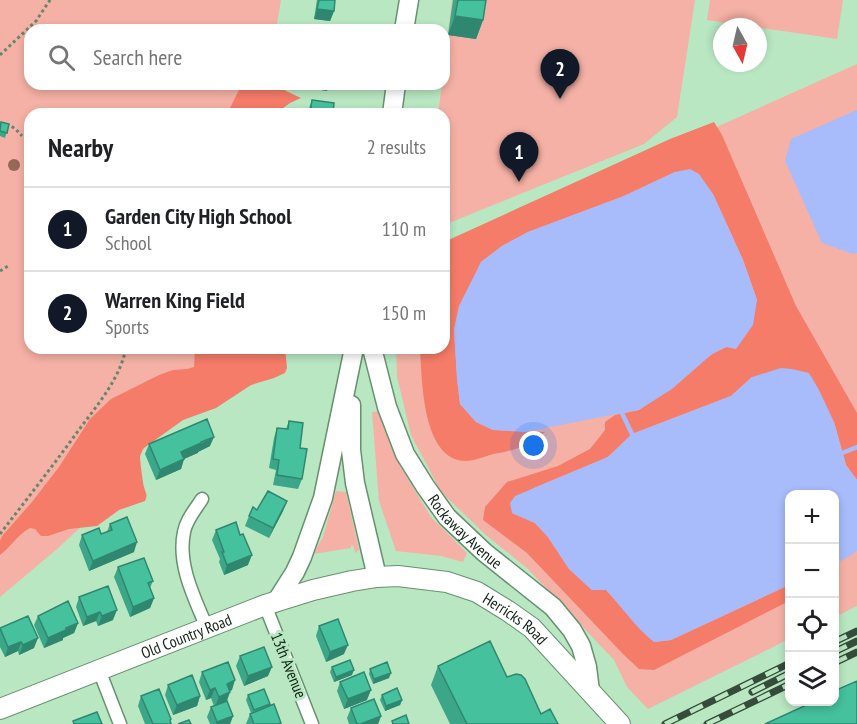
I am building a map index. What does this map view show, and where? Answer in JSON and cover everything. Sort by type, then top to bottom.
[{"type":"main road","points":[[405,24],[409,0]]},
{"type":"main road","points":[[393,108],[395,90]]},
{"type":"main road","points":[[270,604],[286,587],[302,557],[323,498],[353,354]]},
{"type":"main road","name":"Rockaway Avenue","points":[[374,354],[390,417],[405,454],[425,486],[447,516],[484,552],[553,607],[573,630],[584,656],[590,691]]},
{"type":"main road","points":[[351,367],[351,450],[357,494],[376,577]]},
{"type":"main road","name":"Herricks Road","points":[[376,577],[417,577],[447,582],[477,592],[532,628],[620,724]]},
{"type":"main road","name":"Old Country Road","points":[[0,709],[270,604],[313,590],[376,577]]},
{"type":"street","points":[[202,500],[190,517],[184,531],[182,546],[189,584],[207,628]]},
{"type":"street","name":"13th Avenue","points":[[270,604],[312,724]]},
{"type":"street","points":[[99,670],[120,724]]},
{"type":"path","points":[[33,24],[50,0]]},
{"type":"path","points":[[0,55],[24,34]]},
{"type":"path","points":[[0,124],[8,124],[22,136]]},
{"type":"path","points":[[0,271],[8,266]]},
{"type":"path","points":[[0,534],[51,469],[104,395],[121,369],[125,354]]},
{"type":"shaded area","points":[[0,0],[281,0],[277,24],[24,24],[24,90],[266,90],[263,108],[24,108],[24,354],[229,354],[209,401],[135,454],[121,490],[57,549],[0,597]]},
{"type":"shaded area","points":[[452,0],[695,0],[677,117],[644,144],[450,223],[450,108],[439,108],[441,90],[450,90],[449,24]]},
{"type":"shaded area","points":[[710,0],[843,0],[837,39],[767,29],[767,18],[707,20]]},
{"type":"shaded area","points":[[857,64],[857,606],[839,615],[839,490],[785,490],[785,641],[648,709],[627,687],[614,660],[527,568],[487,536],[441,492],[411,435],[397,377],[396,354],[450,354],[450,246]]},
{"type":"shaded area","points":[[239,90],[285,90],[301,98],[283,108],[230,108]]},
{"type":"shaded area","points":[[714,122],[722,135],[796,306],[857,413],[857,480],[846,465],[834,422],[752,377],[731,396],[632,434],[608,457],[534,488],[512,513],[535,523],[548,537],[569,569],[592,590],[606,590],[654,642],[671,640],[785,587],[785,603],[654,670],[639,669],[527,553],[483,520],[485,507],[507,482],[558,466],[590,449],[605,430],[605,422],[615,415],[639,410],[712,354],[726,347],[757,300],[743,260],[713,194],[675,172],[624,196],[528,232],[502,246],[481,262],[454,329],[460,404],[476,422],[493,430],[545,432],[528,444],[513,450],[470,461],[458,460],[446,454],[437,443],[426,412],[423,394],[420,354],[450,354],[450,239],[670,139]]},
{"type":"shaded area","points":[[195,354],[286,354],[287,368],[285,373],[251,385],[216,408],[183,420],[144,448],[140,457],[145,501],[119,510],[97,526],[69,529],[48,536],[41,536],[35,529],[30,528],[0,555],[2,536],[59,467],[90,419],[111,399],[159,375],[194,367]]},
{"type":"shaded area","points":[[381,411],[400,466],[431,517],[467,553],[463,562],[441,556],[396,551],[379,501],[372,412]]},
{"type":"shaded area","points":[[336,491],[346,492],[359,550],[355,553],[353,545],[351,548],[313,554],[323,537]]},
{"type":"water","points":[[857,110],[857,253],[853,254],[822,243],[785,161],[791,139]]},
{"type":"water","points":[[690,169],[699,174],[713,194],[743,260],[757,300],[753,325],[736,349],[726,347],[712,354],[672,389],[639,410],[525,432],[493,430],[476,422],[460,404],[454,329],[459,306],[481,262],[502,246],[528,232],[624,196],[675,172]]},
{"type":"water","points":[[781,368],[809,373],[834,422],[846,465],[857,480],[857,551],[839,562],[839,490],[785,490],[785,587],[671,640],[654,642],[606,590],[592,590],[569,569],[548,537],[535,523],[512,513],[510,503],[515,496],[608,457],[632,434],[731,396],[752,377]]},
{"type":"building","points":[[319,0],[335,0],[334,11],[317,9]]},
{"type":"building","points":[[458,0],[486,0],[483,20],[455,16]]},
{"type":"building","points":[[312,100],[334,103],[334,108],[311,108]]},
{"type":"building","points":[[1,122],[9,124],[7,133],[0,131]]},
{"type":"building","points":[[207,419],[214,437],[181,452],[184,459],[160,470],[149,444]]},
{"type":"building","points":[[289,421],[303,423],[300,448],[307,449],[302,479],[277,475],[279,460],[273,459],[277,428],[288,429]]},
{"type":"building","points":[[268,491],[287,501],[273,528],[249,516],[253,507],[257,510]]},
{"type":"building","points":[[127,517],[137,542],[93,561],[82,535],[99,528],[101,534],[112,530],[110,524]]},
{"type":"building","points":[[236,522],[240,535],[243,534],[252,555],[227,565],[216,530]]},
{"type":"building","points":[[144,558],[153,581],[148,583],[154,598],[133,607],[118,567]]},
{"type":"building","points":[[108,586],[117,610],[102,616],[100,612],[87,617],[79,597]]},
{"type":"building","points":[[68,601],[78,623],[48,638],[38,616]]},
{"type":"building","points":[[28,616],[38,638],[23,645],[21,642],[8,647],[0,628]]},
{"type":"building","points":[[338,619],[348,645],[330,652],[319,626]]},
{"type":"building","points":[[490,641],[507,677],[521,675],[541,714],[550,709],[558,724],[467,724],[438,666]]},
{"type":"building","points":[[264,647],[272,667],[248,676],[240,656]]},
{"type":"building","points":[[350,660],[354,670],[336,677],[332,667]]},
{"type":"building","points":[[228,662],[235,680],[227,684],[230,692],[219,697],[215,688],[210,690],[202,672]]},
{"type":"building","points":[[387,662],[391,673],[374,679],[370,669]]},
{"type":"building","points":[[364,672],[371,690],[348,699],[340,682]]},
{"type":"building","points":[[192,675],[200,696],[177,705],[168,685]]},
{"type":"building","points":[[857,681],[857,724],[765,724],[804,706],[839,706],[839,689]]},
{"type":"building","points":[[397,688],[402,700],[386,706],[382,695]]},
{"type":"building","points":[[159,689],[171,724],[153,724],[141,696]]},
{"type":"building","points":[[264,689],[270,704],[254,710],[248,695]]},
{"type":"building","points":[[374,699],[381,716],[357,724],[351,708]]},
{"type":"building","points":[[227,701],[233,716],[217,722],[211,707]]},
{"type":"building","points":[[274,704],[281,723],[254,724],[250,714]]},
{"type":"building","points":[[97,712],[102,724],[74,724],[73,721]]},
{"type":"building","points":[[406,715],[409,724],[393,724],[392,721]]},
{"type":"building","points":[[189,720],[191,724],[178,724]]},
{"type":"waterway","points":[[622,413],[636,438]]},
{"type":"waterway","points":[[837,455],[857,447]]},
{"type":"railway","points":[[839,640],[857,631]]},
{"type":"railway","points":[[839,650],[857,641]]},
{"type":"railway","points":[[839,661],[857,652]]},
{"type":"railway","points":[[665,724],[785,665]]},
{"type":"railway","points":[[752,692],[785,676]]},
{"type":"railway","points":[[707,724],[785,686]]},
{"type":"place","name":"Warren King Field","points":[[560,99]]},
{"type":"place","name":"Garden City High School","points":[[519,182]]}]
